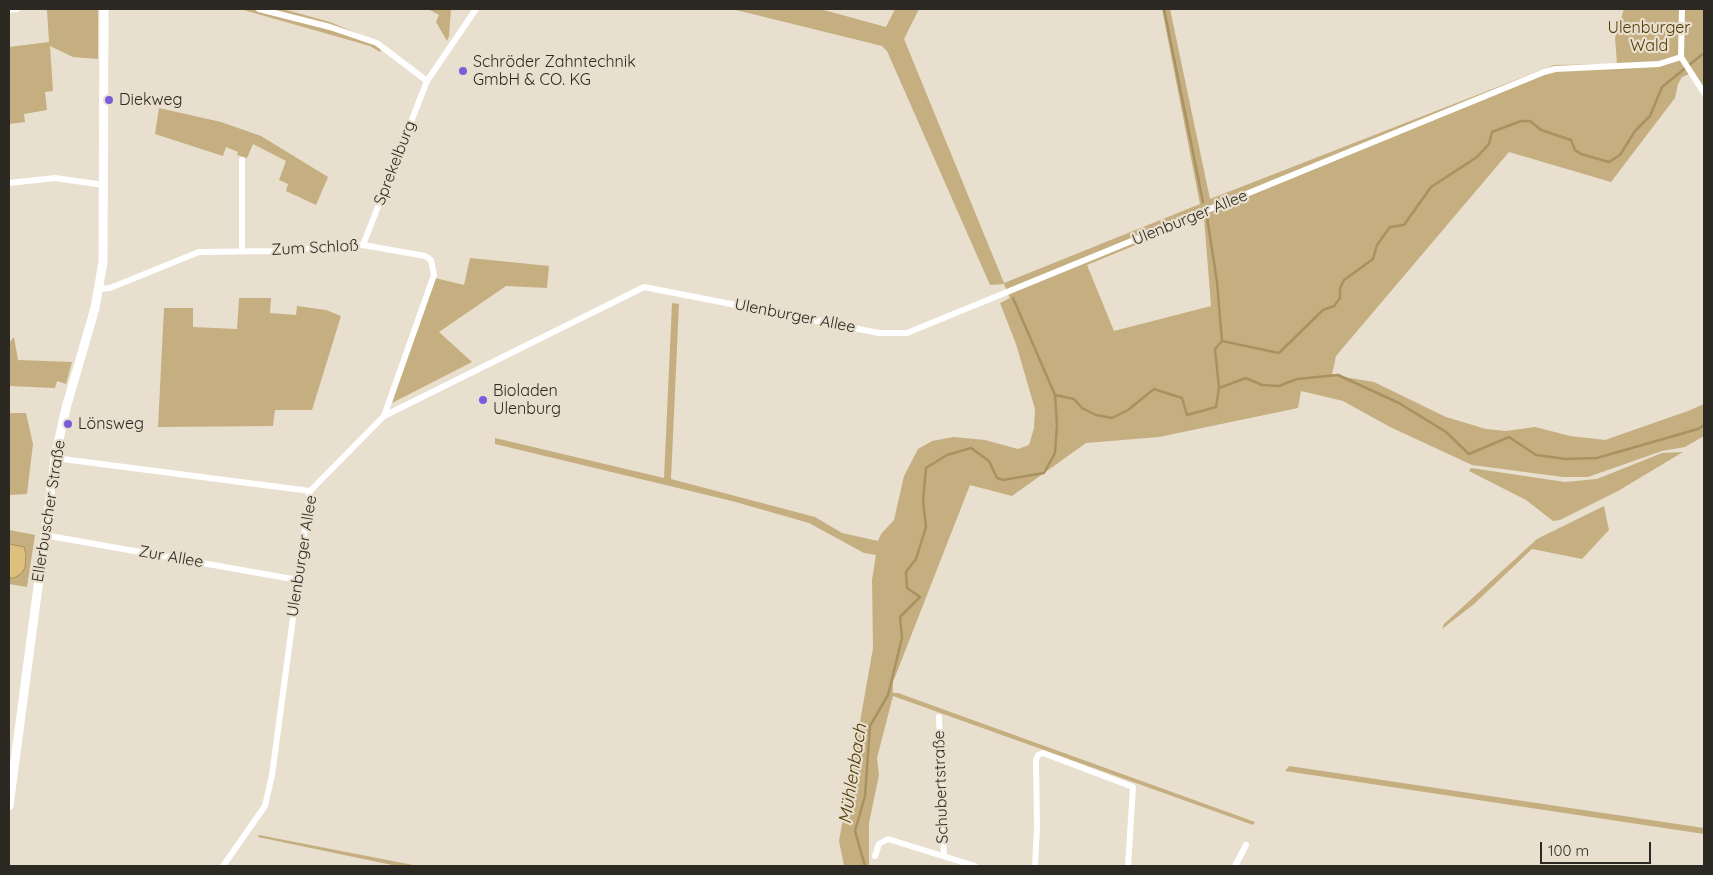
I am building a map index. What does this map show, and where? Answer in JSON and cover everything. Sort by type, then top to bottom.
[{"type":"main road","name":"Ellerbuscher Straße","points":[[9,806],[55,458],[66,408],[99,289],[103,262],[104,185],[102,124],[104,9]]},
{"type":"street","points":[[9,10],[17,9]]},
{"type":"street","points":[[259,9],[330,27],[377,43],[427,81]]},
{"type":"street","name":"Sprekelburg","points":[[363,245],[427,81],[476,9]]},
{"type":"street","points":[[1682,9],[1681,57],[1704,93]]},
{"type":"street","name":"Ulenburger Allee","points":[[223,866],[265,806],[272,775],[310,491],[384,416],[644,287],[879,333],[906,334],[1544,72],[1555,69],[1659,64],[1681,57]]},
{"type":"street","points":[[242,160],[242,250]]},
{"type":"street","points":[[9,183],[55,178],[104,185]]},
{"type":"street","name":"Zum Schloß","points":[[99,289],[110,288],[199,252],[274,251],[363,245],[426,256],[432,260],[434,275],[384,416]]},
{"type":"street","points":[[55,458],[310,491]]},
{"type":"street","name":"Zur Allee","points":[[44,535],[298,580]]},
{"type":"street","name":"Schubertstraße","points":[[939,717],[944,856]]},
{"type":"street","points":[[1035,866],[1037,828],[1036,760],[1038,755],[1043,753],[1133,787],[1128,866]]},
{"type":"street","points":[[875,856],[880,844],[888,840],[975,866]]},
{"type":"street","points":[[1235,866],[1246,845]]},
{"type":"green space","points":[[98,9],[98,59],[73,57],[50,46],[53,91],[45,92],[47,110],[24,114],[25,122],[9,124],[9,47],[49,42],[47,10]]},
{"type":"green space","points":[[240,9],[283,9],[330,22],[385,45],[380,52],[370,46]]},
{"type":"green space","points":[[428,9],[451,9],[447,41],[436,22],[439,15]]},
{"type":"green space","name":"Ulenburger Wald","points":[[732,9],[820,9],[886,27],[895,9],[919,9],[904,39],[1004,283],[1200,204],[1162,9],[1170,9],[1210,199],[1554,65],[1617,64],[1615,38],[1624,9],[1704,9],[1704,88],[1694,72],[1682,77],[1678,84],[1675,98],[1611,182],[1509,152],[1336,356],[1332,375],[1374,382],[1446,417],[1486,429],[1506,431],[1535,427],[1570,436],[1605,440],[1704,404],[1704,436],[1685,447],[1662,451],[1588,477],[1563,477],[1472,465],[1390,427],[1343,401],[1301,391],[1298,408],[1159,437],[1086,443],[1012,496],[970,485],[893,682],[893,693],[898,693],[1255,822],[1253,825],[893,696],[877,758],[879,775],[869,823],[869,866],[844,866],[839,841],[873,648],[872,580],[876,555],[864,553],[809,523],[732,501],[495,444],[495,438],[664,478],[672,303],[679,304],[671,479],[815,517],[842,533],[878,541],[881,534],[894,520],[904,476],[918,449],[932,441],[954,437],[985,440],[1018,449],[1029,445],[1034,428],[1035,409],[1016,344],[1000,303],[1010,298],[1004,284],[990,285],[887,51],[882,46]],"holes":[[[1204,217],[1211,306],[1114,331],[1087,265]]]},
{"type":"green space","points":[[159,108],[221,122],[261,136],[328,177],[316,205],[286,191],[288,184],[279,180],[286,161],[253,144],[247,158],[237,155],[238,152],[226,147],[223,156],[155,134]]},
{"type":"green space","points":[[470,258],[549,266],[547,288],[506,286],[439,332],[472,362],[392,403],[435,278],[464,285]]},
{"type":"green space","points":[[239,298],[271,298],[270,313],[296,315],[297,306],[326,310],[341,316],[312,410],[275,410],[273,426],[158,427],[164,308],[193,308],[193,327],[237,329]]},
{"type":"green space","points":[[14,337],[18,360],[72,362],[66,384],[57,381],[55,388],[9,386],[9,343]]},
{"type":"green space","points":[[9,413],[26,413],[33,444],[27,494],[9,495]]},
{"type":"green space","points":[[1683,452],[1618,491],[1560,520],[1553,521],[1526,500],[1469,471],[1471,468],[1565,482],[1597,479],[1662,453]]},
{"type":"green space","points":[[1604,506],[1609,530],[1582,559],[1532,549],[1474,604],[1442,629],[1444,624],[1537,539]]},
{"type":"green space","points":[[9,530],[35,535],[27,587],[9,584]]},
{"type":"green space","points":[[1289,766],[1704,828],[1704,834],[1285,771]]},
{"type":"green space","points":[[259,835],[418,866],[397,866],[258,837]]},
{"type":"shaded area","points":[[9,544],[24,547],[26,554],[25,568],[21,574],[14,578],[9,578]]},
{"type":"waterway","points":[[1164,9],[1203,202]]},
{"type":"waterway","name":"Mühlenbach","points":[[865,866],[855,831],[865,796],[870,726],[888,695],[902,638],[900,617],[920,597],[907,588],[906,572],[916,559],[926,527],[923,500],[926,468],[947,455],[971,448],[989,461],[997,478],[1003,480],[1044,473],[1055,453],[1057,425],[1055,395],[1074,399],[1082,408],[1096,415],[1112,418],[1128,410],[1154,389],[1182,398],[1187,415],[1216,407],[1219,388],[1215,349],[1222,341],[1279,353],[1323,310],[1334,306],[1340,298],[1340,288],[1344,280],[1373,259],[1377,245],[1390,227],[1404,225],[1431,187],[1477,157],[1489,144],[1492,132],[1521,121],[1530,121],[1541,130],[1571,140],[1575,150],[1581,154],[1609,162],[1620,155],[1635,131],[1650,116],[1662,87],[1704,53]]},
{"type":"waterway","points":[[1207,217],[1217,282],[1222,341]]},
{"type":"waterway","points":[[1013,298],[1055,395]]},
{"type":"waterway","points":[[1219,388],[1246,378],[1262,385],[1279,386],[1297,379],[1338,375],[1399,403],[1446,432],[1469,454],[1509,437],[1536,455],[1566,459],[1597,458],[1698,429],[1704,425]]},
{"type":"place","name":"Schröder Zahntechnik GmbH & CO. KG","points":[[463,71]]},
{"type":"place","name":"Diekweg","points":[[109,100]]},
{"type":"place","name":"Bioladen Ulenburg","points":[[483,400]]},
{"type":"place","name":"Lönsweg","points":[[68,424]]}]
